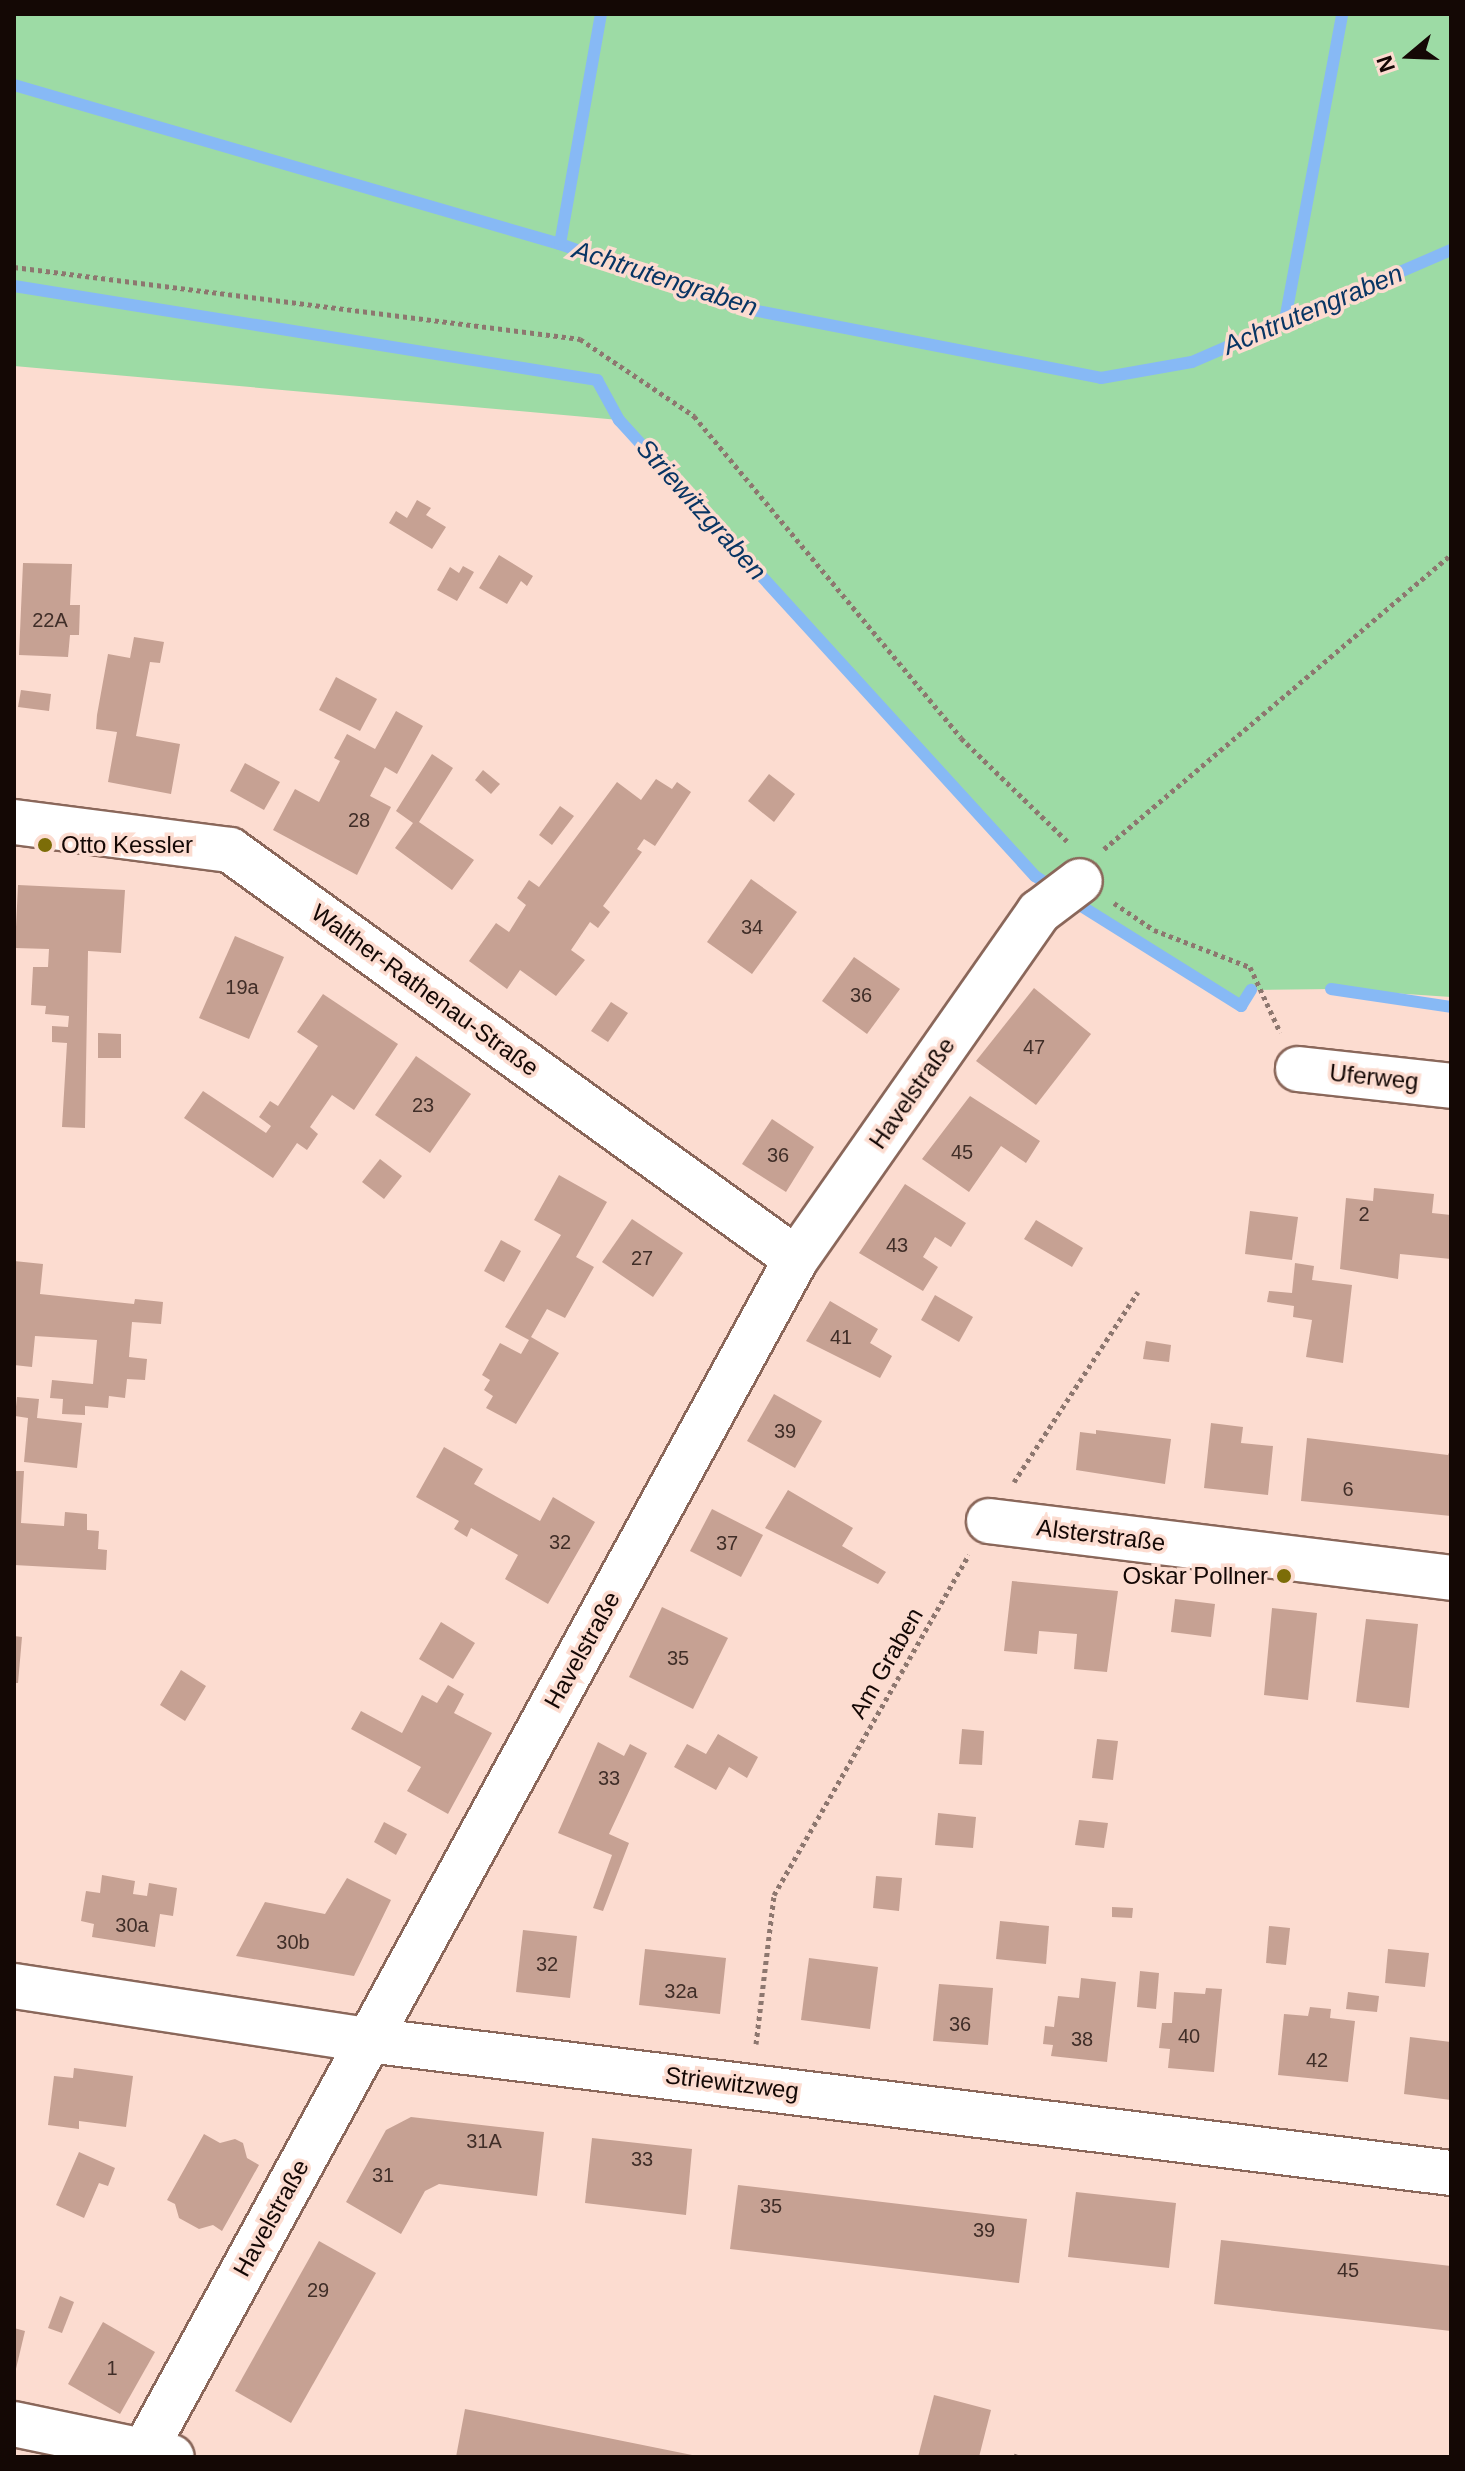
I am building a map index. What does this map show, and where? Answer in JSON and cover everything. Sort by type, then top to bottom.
[{"type":"street","name":"Walther-Rathenau-Straße","points":[[14,822],[230,850],[796,1259]]},
{"type":"street","name":"Havelstraße","points":[[153,2455],[368,2040],[796,1259],[1039,912],[1080,881]]},
{"type":"street","name":"Uferweg","points":[[1298,1069],[1451,1086]]},
{"type":"street","name":"Alsterstraße","points":[[989,1521],[1451,1578]]},
{"type":"street","name":"Striewitzweg","points":[[14,1986],[368,2040],[1451,2173]]},
{"type":"street","points":[[14,2424],[153,2455]]},
{"type":"path","points":[[14,267],[580,339],[694,416],[961,738],[1066,834],[1080,881],[1154,930],[1250,967],[1298,1069]]},
{"type":"path","points":[[1080,881],[1115,835],[1451,555]]},
{"type":"path","name":"Am Graben","points":[[751,2085],[774,1895],[989,1521],[1138,1292]]},
{"type":"green space","points":[[14,14],[1451,14],[1451,997],[1331,989],[1252,990],[1241,1006],[1035,876],[619,420],[14,366]]},
{"type":"building","points":[[417,500],[431,508],[426,515],[446,527],[432,549],[389,523],[396,511],[407,518]]},
{"type":"building","points":[[499,555],[533,576],[527,586],[521,581],[507,604],[479,588]]},
{"type":"building","points":[[23,563],[72,564],[70,605],[80,605],[79,635],[70,635],[68,657],[19,655]]},
{"type":"building","points":[[463,566],[474,572],[457,601],[437,590],[450,567],[459,573]]},
{"type":"building","points":[[134,637],[164,642],[160,663],[150,662],[136,736],[180,744],[171,794],[108,782],[117,732],[96,729],[97,715],[108,654],[130,658]]},
{"type":"building","points":[[336,677],[377,699],[360,731],[319,710]]},
{"type":"building","points":[[21,690],[51,694],[49,711],[18,707]]},
{"type":"building","points":[[396,711],[423,726],[397,774],[385,767],[370,796],[391,807],[357,875],[273,830],[295,789],[319,802],[340,761],[334,758],[347,734],[375,749]]},
{"type":"building","points":[[432,754],[453,768],[419,822],[474,860],[452,890],[395,848],[413,823],[396,811]]},
{"type":"building","points":[[245,763],[280,782],[264,810],[230,791]]},
{"type":"building","points":[[483,770],[500,784],[491,794],[475,780]]},
{"type":"building","points":[[769,774],[795,794],[774,822],[748,801]]},
{"type":"building","points":[[656,779],[672,789],[677,782],[691,792],[655,846],[644,839],[637,849],[642,852],[603,906],[610,912],[598,928],[590,922],[571,950],[585,960],[556,996],[520,970],[507,989],[469,961],[496,923],[509,932],[526,905],[517,898],[529,880],[539,887],[617,782],[641,800]]},
{"type":"building","points":[[560,806],[574,816],[552,845],[539,835]]},
{"type":"building","points":[[751,879],[797,912],[752,974],[707,942]]},
{"type":"building","points":[[18,885],[125,890],[121,953],[88,951],[85,1128],[62,1127],[67,1043],[52,1042],[52,1026],[68,1027],[69,1016],[45,1014],[46,1006],[31,1005],[33,967],[48,967],[49,949],[15,948]]},
{"type":"building","points":[[235,936],[284,957],[249,1039],[199,1018]]},
{"type":"building","points":[[854,957],[900,989],[867,1034],[822,1001]]},
{"type":"building","points":[[1034,988],[1091,1034],[1036,1105],[976,1061]]},
{"type":"building","points":[[323,994],[398,1044],[354,1110],[332,1095],[310,1127],[318,1134],[307,1150],[297,1143],[273,1178],[184,1118],[203,1091],[266,1133],[271,1126],[259,1117],[270,1101],[278,1106],[318,1046],[297,1032]]},
{"type":"building","points":[[611,1002],[628,1013],[608,1042],[591,1031]]},
{"type":"building","points":[[98,1033],[121,1034],[121,1058],[98,1058]]},
{"type":"building","points":[[416,1056],[471,1094],[430,1153],[375,1115]]},
{"type":"building","points":[[970,1096],[1040,1141],[1026,1163],[1001,1146],[969,1192],[922,1159]]},
{"type":"building","points":[[772,1119],[814,1147],[786,1192],[742,1164]]},
{"type":"building","points":[[380,1159],[402,1176],[384,1199],[362,1182]]},
{"type":"building","points":[[559,1175],[607,1202],[576,1257],[594,1267],[565,1318],[547,1309],[531,1337],[559,1353],[516,1424],[486,1408],[493,1396],[484,1390],[490,1380],[482,1375],[500,1343],[521,1354],[529,1340],[505,1327],[561,1235],[534,1220]]},
{"type":"building","points":[[905,1184],[966,1223],[951,1247],[935,1237],[923,1257],[938,1267],[923,1291],[859,1253]]},
{"type":"building","points":[[1374,1188],[1434,1194],[1432,1213],[1451,1215],[1451,1259],[1400,1254],[1398,1279],[1340,1269],[1346,1198],[1373,1201]]},
{"type":"building","points":[[1250,1211],[1298,1217],[1292,1260],[1245,1254]]},
{"type":"building","points":[[632,1219],[683,1253],[653,1297],[602,1262]]},
{"type":"building","points":[[1036,1220],[1083,1248],[1072,1267],[1024,1239]]},
{"type":"building","points":[[501,1240],[521,1251],[504,1282],[484,1271]]},
{"type":"building","points":[[14,1261],[43,1264],[40,1294],[134,1304],[135,1299],[163,1302],[161,1324],[132,1322],[129,1357],[147,1359],[145,1380],[127,1379],[125,1398],[109,1396],[108,1408],[85,1406],[85,1415],[62,1414],[63,1399],[50,1398],[52,1380],[93,1384],[97,1340],[35,1336],[32,1367],[14,1365]]},
{"type":"building","points":[[1295,1263],[1314,1266],[1312,1280],[1352,1285],[1343,1363],[1306,1357],[1312,1320],[1293,1317],[1294,1306],[1267,1302],[1269,1291],[1292,1293]]},
{"type":"building","points":[[935,1295],[973,1317],[959,1342],[921,1320]]},
{"type":"building","points":[[830,1301],[878,1329],[870,1343],[892,1356],[880,1378],[806,1341]]},
{"type":"building","points":[[1146,1341],[1171,1345],[1169,1362],[1143,1359]]},
{"type":"building","points":[[774,1394],[822,1421],[795,1468],[747,1441]]},
{"type":"building","points":[[17,1397],[39,1399],[37,1418],[82,1423],[77,1468],[24,1462],[28,1418],[15,1416]]},
{"type":"building","points":[[1211,1423],[1243,1427],[1241,1443],[1273,1446],[1268,1495],[1204,1488]]},
{"type":"building","points":[[1096,1430],[1171,1439],[1165,1484],[1076,1470],[1080,1432],[1096,1434]]},
{"type":"building","points":[[1307,1438],[1448,1455],[1451,1448],[1451,1516],[1301,1501]]},
{"type":"building","points":[[444,1447],[483,1469],[474,1484],[540,1521],[553,1497],[595,1522],[548,1604],[505,1579],[518,1555],[471,1528],[467,1537],[454,1529],[459,1521],[416,1497]]},
{"type":"building","points":[[14,1471],[24,1471],[21,1523],[64,1526],[65,1512],[87,1514],[87,1530],[99,1531],[98,1549],[107,1550],[106,1570],[14,1565]]},
{"type":"building","points":[[788,1490],[853,1528],[842,1546],[886,1572],[878,1584],[765,1528]]},
{"type":"building","points":[[712,1509],[763,1535],[741,1577],[690,1551]]},
{"type":"building","points":[[1012,1581],[1118,1591],[1107,1672],[1074,1669],[1077,1634],[1039,1631],[1037,1654],[1004,1651]]},
{"type":"building","points":[[1175,1599],[1215,1604],[1211,1637],[1171,1632]]},
{"type":"building","points":[[662,1607],[728,1638],[693,1709],[629,1677]]},
{"type":"building","points":[[1272,1608],[1317,1613],[1308,1700],[1264,1695]]},
{"type":"building","points":[[1366,1619],[1418,1624],[1409,1708],[1356,1702]]},
{"type":"building","points":[[441,1622],[475,1643],[453,1679],[419,1659]]},
{"type":"building","points":[[14,1636],[22,1637],[18,1683],[14,1683]]},
{"type":"building","points":[[181,1670],[206,1686],[185,1721],[160,1705]]},
{"type":"building","points":[[448,1685],[464,1694],[454,1713],[492,1733],[448,1814],[407,1791],[421,1767],[351,1729],[361,1711],[402,1733],[422,1695],[437,1703]]},
{"type":"building","points":[[962,1729],[984,1731],[982,1765],[959,1764]]},
{"type":"building","points":[[718,1734],[758,1757],[747,1778],[729,1767],[716,1790],[674,1767],[687,1744],[706,1754]]},
{"type":"building","points":[[1097,1739],[1118,1741],[1113,1780],[1092,1778]]},
{"type":"building","points":[[598,1742],[624,1756],[630,1744],[647,1753],[609,1834],[629,1843],[603,1911],[593,1908],[612,1855],[558,1833]]},
{"type":"building","points":[[938,1813],[976,1817],[973,1848],[935,1845]]},
{"type":"building","points":[[1079,1820],[1108,1823],[1104,1848],[1075,1845]]},
{"type":"building","points":[[384,1822],[407,1834],[396,1855],[374,1842]]},
{"type":"building","points":[[102,1875],[135,1881],[133,1894],[147,1896],[149,1883],[177,1888],[173,1916],[160,1914],[155,1947],[92,1937],[94,1924],[81,1921],[86,1891],[100,1893]]},
{"type":"building","points":[[876,1876],[902,1878],[899,1911],[873,1908]]},
{"type":"building","points":[[347,1878],[391,1900],[354,1976],[236,1956],[265,1902],[325,1914]]},
{"type":"building","points":[[1112,1907],[1133,1908],[1132,1918],[1112,1917]]},
{"type":"building","points":[[1000,1921],[1049,1926],[1046,1964],[996,1959]]},
{"type":"building","points":[[1269,1926],[1290,1928],[1286,1965],[1266,1963]]},
{"type":"building","points":[[523,1930],[577,1936],[570,1998],[516,1992]]},
{"type":"building","points":[[645,1949],[726,1958],[720,2014],[639,2005]]},
{"type":"building","points":[[1388,1949],[1429,1953],[1425,1987],[1385,1983]]},
{"type":"building","points":[[809,1958],[878,1967],[870,2029],[801,2020]]},
{"type":"building","points":[[1140,1971],[1159,1973],[1156,2009],[1137,2007]]},
{"type":"building","points":[[1081,1978],[1116,1982],[1107,2062],[1051,2056],[1053,2045],[1043,2044],[1045,2026],[1054,2027],[1058,1996],[1079,1998]]},
{"type":"building","points":[[939,1984],[993,1988],[988,2045],[933,2041]]},
{"type":"building","points":[[1206,1988],[1222,1989],[1214,2072],[1168,2068],[1170,2049],[1159,2048],[1162,2023],[1172,2023],[1174,1992],[1205,1994]]},
{"type":"building","points":[[1348,1992],[1379,1996],[1377,2012],[1346,2009]]},
{"type":"building","points":[[1310,2007],[1331,2009],[1330,2018],[1355,2021],[1348,2082],[1278,2075],[1284,2014],[1308,2016]]},
{"type":"building","points":[[1410,2037],[1451,2042],[1451,2100],[1404,2094]]},
{"type":"building","points":[[74,2068],[133,2076],[126,2127],[79,2121],[79,2129],[48,2125],[54,2076],[73,2078]]},
{"type":"building","points":[[411,2117],[544,2132],[537,2196],[439,2184],[425,2191],[401,2234],[346,2202],[386,2130]]},
{"type":"building","points":[[204,2134],[220,2143],[235,2139],[243,2143],[247,2158],[259,2165],[222,2231],[213,2225],[199,2229],[179,2218],[175,2204],[167,2200]]},
{"type":"building","points":[[592,2138],[692,2149],[686,2215],[585,2203]]},
{"type":"building","points":[[79,2152],[115,2168],[108,2186],[99,2183],[84,2218],[56,2205]]},
{"type":"building","points":[[738,2185],[1027,2219],[1019,2283],[730,2249]]},
{"type":"building","points":[[1076,2192],[1176,2203],[1169,2268],[1068,2257]]},
{"type":"building","points":[[1221,2240],[1451,2266],[1451,2331],[1214,2304]]},
{"type":"building","points":[[319,2241],[376,2273],[291,2423],[235,2391]]},
{"type":"building","points":[[60,2296],[74,2302],[62,2333],[48,2328]]},
{"type":"building","points":[[103,2322],[155,2352],[120,2414],[68,2384]]},
{"type":"building","points":[[14,2328],[25,2331],[15,2373],[14,2373]]},
{"type":"building","points":[[934,2395],[991,2410],[979,2457],[918,2457]]},
{"type":"building","points":[[465,2409],[697,2456],[697,2457],[456,2457]]},
{"type":"waterway","points":[[560,244],[601,14]]},
{"type":"waterway","points":[[1285,320],[1342,14]]},
{"type":"waterway","name":"Achtrutengraben","points":[[14,85],[560,244],[737,307],[1101,378],[1192,362],[1451,250]]},
{"type":"waterway","name":"Striewitzgraben","points":[[14,286],[597,380],[619,420],[1035,876],[1055,889]]},
{"type":"waterway","name":"Striewitzgraben","points":[[1070,899],[1241,1006],[1251,990]]},
{"type":"waterway","name":"Striewitzgraben","points":[[1331,989],[1451,1007]]},
{"type":"place","name":"Otto Kessler","points":[[45,845]]},
{"type":"place","name":"Oskar Pollner","points":[[1284,1576]]}]
